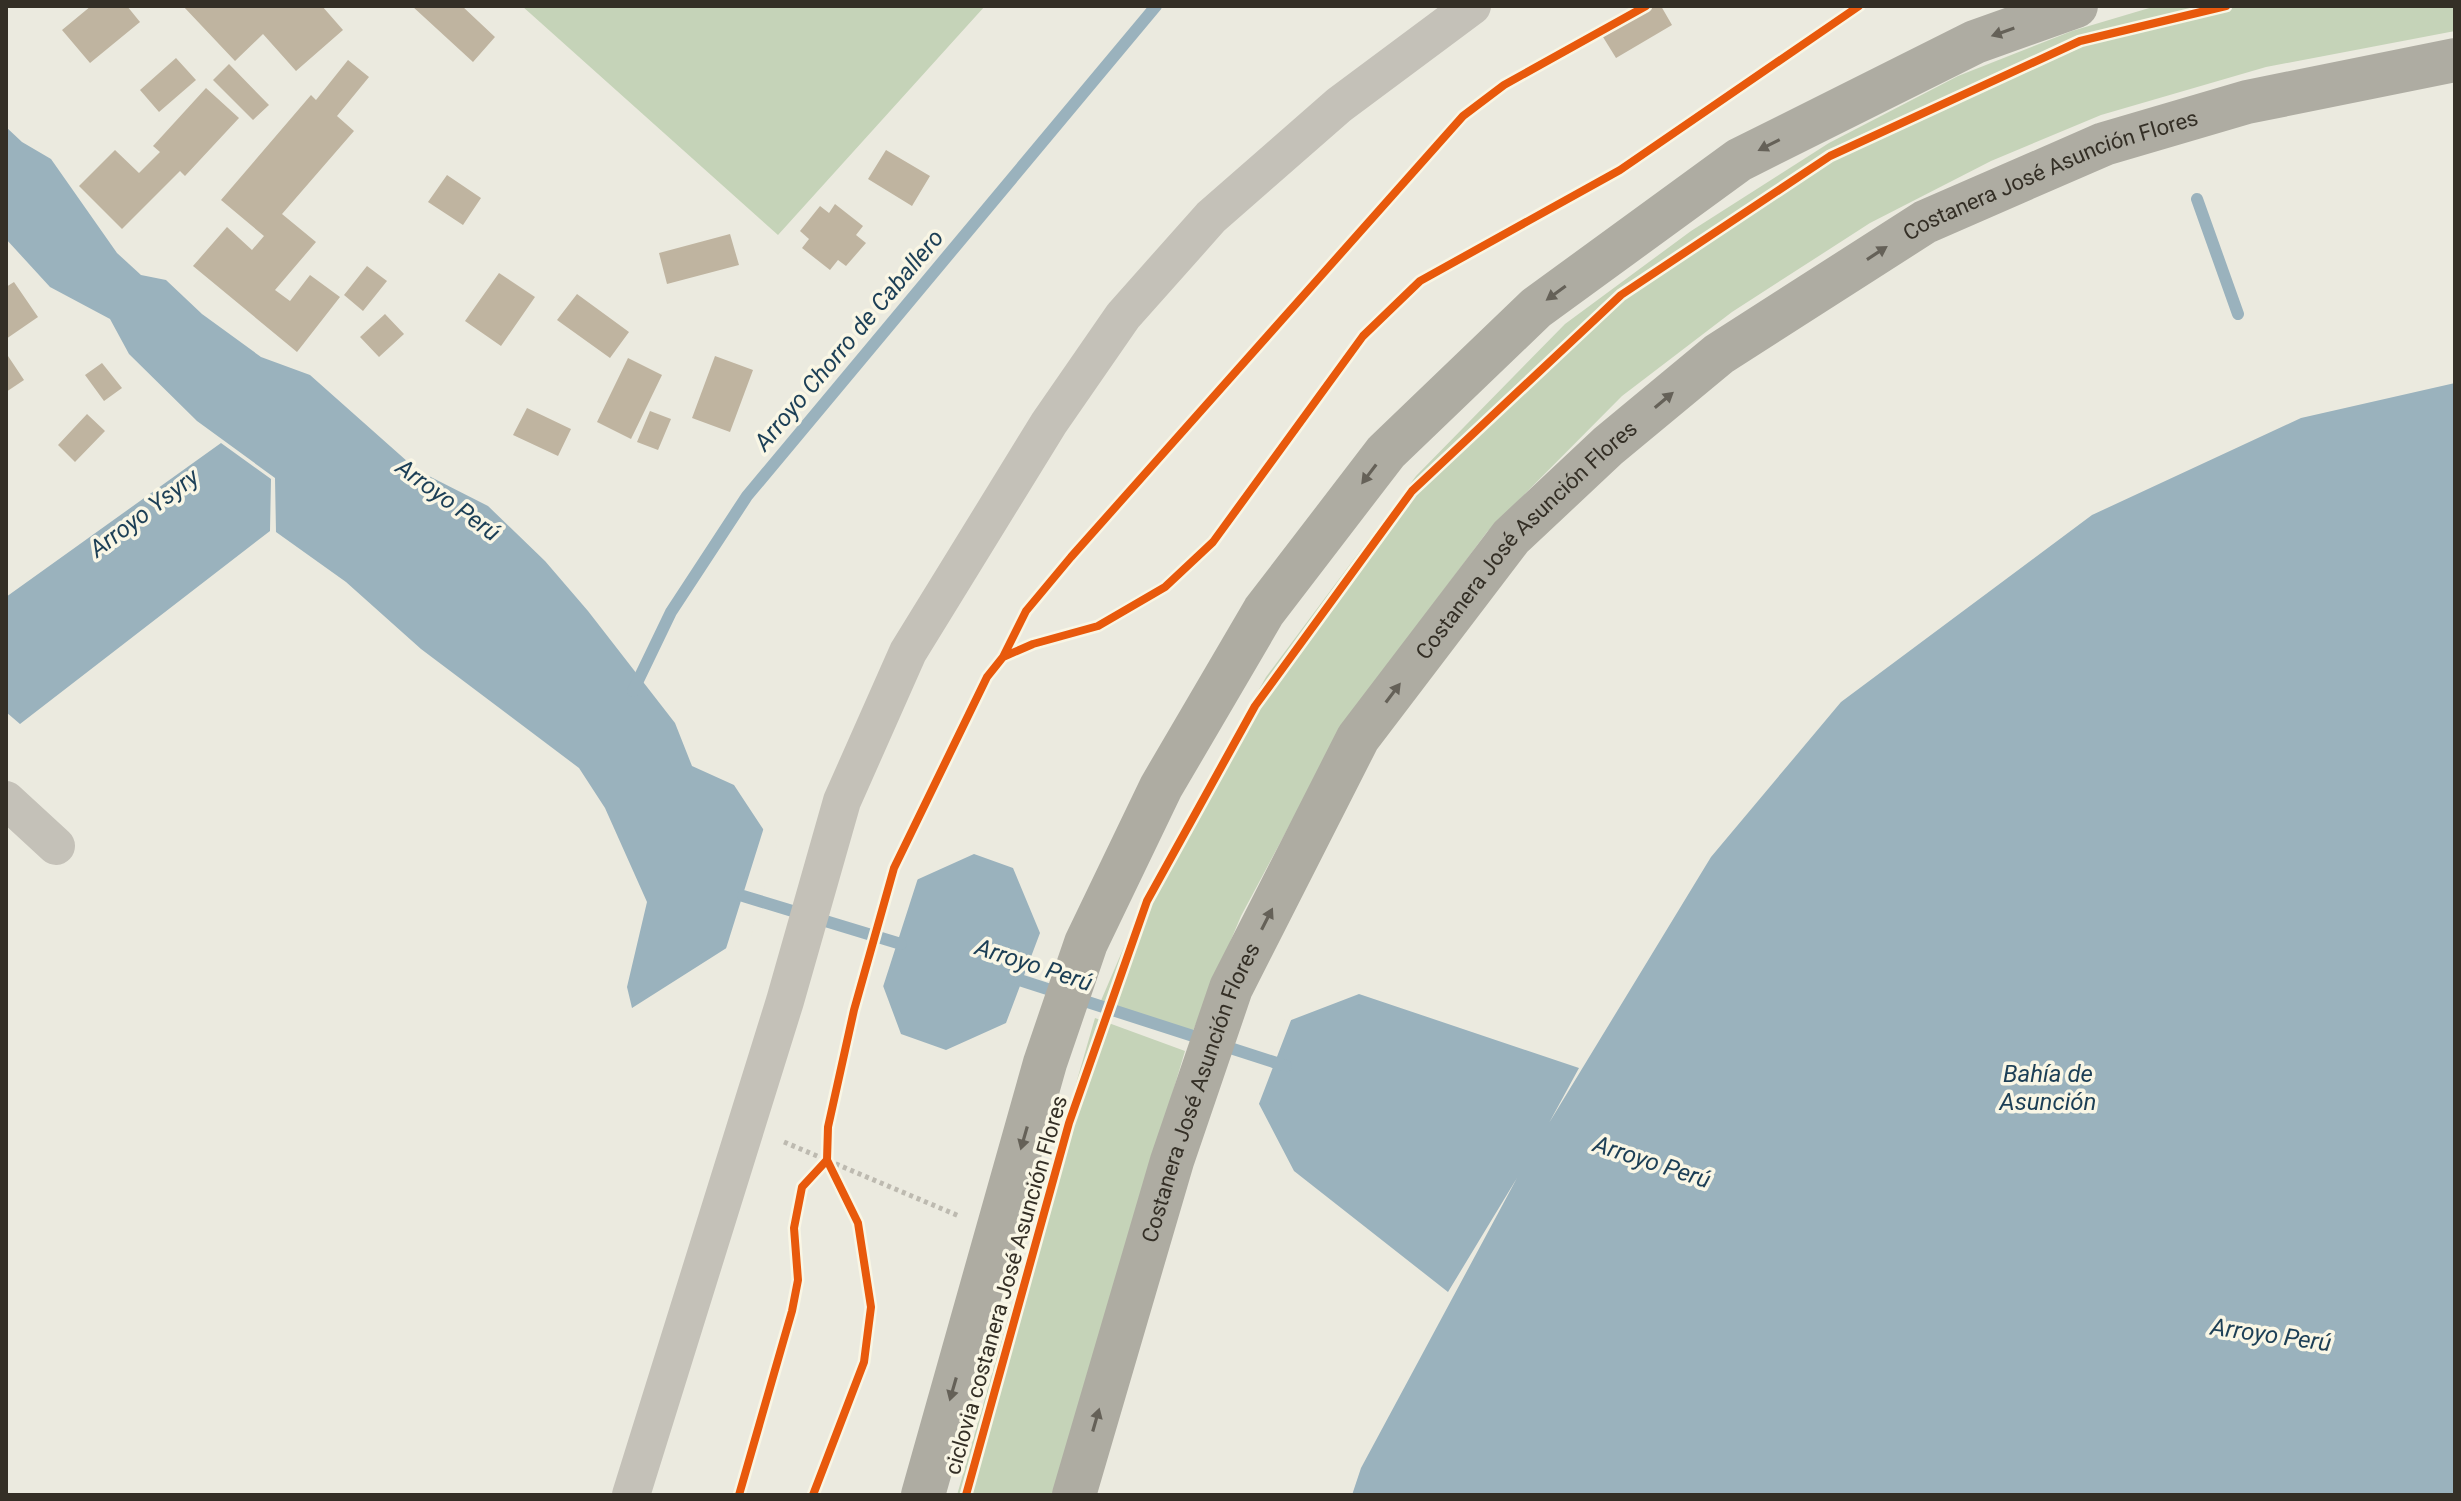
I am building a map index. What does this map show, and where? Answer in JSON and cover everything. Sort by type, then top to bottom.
[{"type":"highway","points":[[923,1495],[1045,1063],[1086,943],[1161,787],[1264,611],[1386,452],[1536,308],[1739,160],[1975,42],[2076,6]]},
{"type":"highway","name":"Costanera José Asunción Flores","points":[[1074,1495],[1183,1124],[1231,988],[1358,738],[1511,537],[1608,446],[1719,354],[1925,222],[2104,144],[2247,102],[2455,60]]},
{"type":"street","points":[[631,1495],[785,1001],[842,801],[908,652],[1049,423],[1123,316],[1211,217],[1339,105],[1472,6]]},
{"type":"street","points":[[6,800],[56,846]]},
{"type":"path","points":[[783,1141],[964,1218]]},
{"type":"path","points":[[827,1149],[827,1160],[833,1173]]},
{"type":"path","points":[[819,1169],[827,1160]]},
{"type":"green space","points":[[522,6],[985,6],[778,235]]},
{"type":"green space","points":[[2156,6],[2455,6],[2455,31],[2266,67],[2101,115],[1991,161],[1870,223],[1732,312],[1622,396],[1487,532],[1343,725],[1241,916],[1190,1038],[1100,1003],[1153,879],[1266,677],[1416,476],[1565,324],[1691,231],[1829,143],[1958,76],[2072,31]]},
{"type":"green space","points":[[1095,1018],[1185,1051],[1053,1495],[957,1495]]},
{"type":"water","points":[[6,127],[22,142],[51,159],[117,253],[141,275],[166,280],[202,314],[261,357],[310,375],[417,470],[488,506],[545,561],[675,723],[692,766],[734,785],[773,844],[747,935],[632,1008],[627,987],[647,902],[605,808],[579,768],[421,649],[346,582],[276,532],[275,478],[197,421],[129,354],[110,319],[50,287],[6,239]]},
{"type":"water","name":"Bahía de Asunción","points":[[2455,383],[2455,1495],[1352,1495],[1361,1468],[1517,1178],[1448,1292],[1294,1171],[1258,1102],[1286,1022],[1359,994],[1579,1068],[1549,1123],[1711,857],[1841,702],[2092,515],[2301,418]]},
{"type":"water","name":"Arroyo Ysyry","points":[[221,443],[271,479],[270,531],[20,724],[6,712],[6,597]]},
{"type":"water","points":[[974,854],[1013,868],[1040,933],[1006,1023],[946,1050],[901,1034],[879,975],[903,886]]},
{"type":"pier","points":[[765,824],[777,844],[751,936],[724,955]]},
{"type":"pier","points":[[919,875],[881,993],[875,975],[900,885]]},
{"type":"pier","points":[[1293,1015],[1257,1109],[1254,1101],[1282,1021]]},
{"type":"building","points":[[91,6],[127,6],[140,22],[90,63],[62,30]]},
{"type":"building","points":[[183,6],[322,6],[343,30],[296,71],[263,34],[235,61]]},
{"type":"building","points":[[412,6],[462,6],[495,37],[473,62]]},
{"type":"building","points":[[1655,6],[1661,6],[1672,25],[1616,58],[1603,37]]},
{"type":"building","points":[[176,58],[196,80],[159,112],[140,90]]},
{"type":"building","points":[[348,60],[369,77],[337,116],[354,131],[282,214],[316,242],[275,290],[290,301],[310,275],[340,297],[297,352],[193,266],[227,227],[252,250],[264,236],[221,200],[311,95],[316,100]]},
{"type":"building","points":[[229,64],[269,105],[253,120],[213,80]]},
{"type":"building","points":[[206,88],[239,118],[185,176],[180,171],[122,229],[79,186],[115,150],[139,173],[160,152],[153,146]]},
{"type":"building","points":[[886,150],[930,176],[912,206],[868,179]]},
{"type":"building","points":[[447,175],[481,198],[463,225],[428,202]]},
{"type":"building","points":[[835,204],[863,226],[856,235],[866,243],[846,266],[838,260],[830,270],[802,248],[809,239],[800,231],[820,206],[829,213]]},
{"type":"building","points":[[730,234],[739,265],[667,284],[659,253]]},
{"type":"building","points":[[367,266],[387,281],[363,311],[344,295]]},
{"type":"building","points":[[499,273],[535,297],[501,346],[465,321]]},
{"type":"building","points":[[14,282],[38,317],[6,339],[6,287]]},
{"type":"building","points":[[577,294],[629,332],[610,358],[557,320]]},
{"type":"building","points":[[385,314],[404,334],[379,357],[360,337]]},
{"type":"building","points":[[6,353],[24,380],[6,392]]},
{"type":"building","points":[[715,356],[753,370],[730,432],[692,418]]},
{"type":"building","points":[[628,358],[662,375],[631,439],[597,422]]},
{"type":"building","points":[[102,363],[122,388],[104,401],[85,375]]},
{"type":"building","points":[[527,408],[571,429],[558,456],[513,435]]},
{"type":"building","points":[[650,411],[671,419],[658,450],[637,442]]},
{"type":"building","points":[[87,414],[105,431],[75,462],[58,445]]},
{"type":"waterway","name":"Arroyo Chorro de Caballero","points":[[633,691],[671,612],[747,496],[1156,6]]},
{"type":"waterway","points":[[2197,199],[2238,314]]},
{"type":"waterway","name":"Arroyo Perú","points":[[743,896],[901,944]]},
{"type":"waterway","name":"Arroyo Perú","points":[[1007,976],[1286,1066]]},
{"type":"cycle path","points":[[1003,657],[1026,611],[1071,557],[1463,116],[1504,85],[1646,6]]},
{"type":"cycle path","points":[[813,1495],[864,1362],[871,1307],[858,1223],[827,1160],[828,1127],[854,1010],[894,868],[987,677],[1003,657],[1033,644],[1098,626],[1165,587],[1213,542],[1363,336],[1420,281],[1620,170],[1859,6]]},
{"type":"cycle path","name":"ciclovia costanera José Asunción Flores","points":[[966,1495],[1069,1123],[1147,901],[1255,706],[1412,491],[1621,295],[1830,156],[2080,41],[2226,6]]},
{"type":"cycle path","points":[[739,1495],[792,1311],[798,1280],[794,1228],[802,1187],[827,1160]]}]
